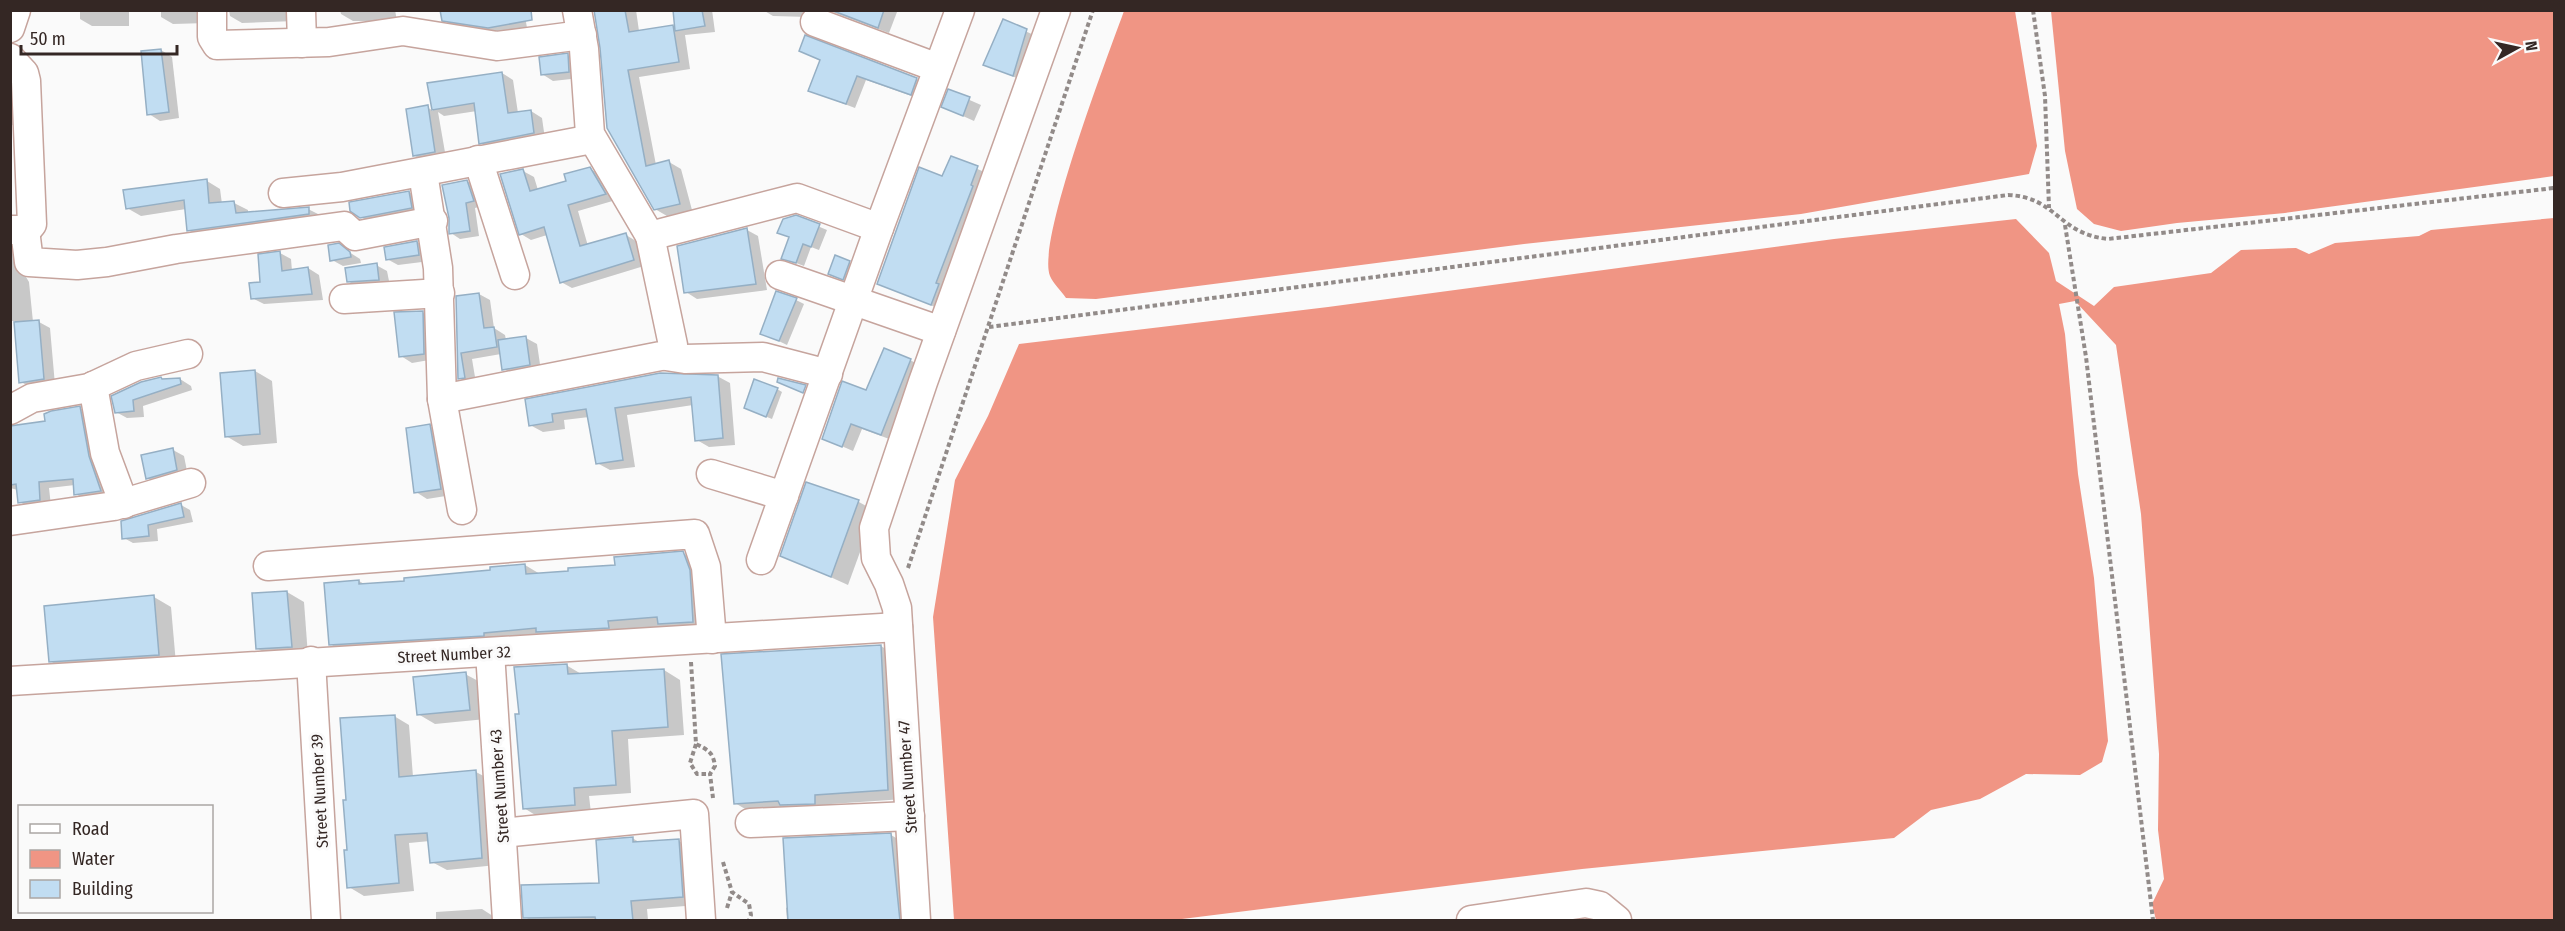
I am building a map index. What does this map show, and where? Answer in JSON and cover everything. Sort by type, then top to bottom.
[{"type":"street","points":[[10,28],[16,10]]},
{"type":"street","points":[[212,10],[215,44],[329,42],[403,31],[496,46],[580,23],[588,126],[592,139],[650,236],[674,351],[666,356]]},
{"type":"street","points":[[301,10],[302,43]]},
{"type":"street","points":[[761,560],[879,228],[960,10]]},
{"type":"street","name":"Street Number 47","points":[[916,921],[898,623],[889,584],[876,558],[874,528],[941,331],[1056,10]]},
{"type":"street","points":[[815,22],[938,68]]},
{"type":"street","points":[[10,58],[24,73],[26,81],[32,224],[30,228],[18,230],[29,262],[77,265],[344,226],[355,236],[433,222]]},
{"type":"street","points":[[283,193],[327,190],[592,139]]},
{"type":"street","points":[[478,160],[515,275]]},
{"type":"street","points":[[423,173],[433,222],[440,293],[439,361],[442,399],[462,510]]},
{"type":"street","points":[[650,236],[797,198],[879,228]]},
{"type":"street","points":[[780,275],[941,331]]},
{"type":"street","points":[[344,299],[440,293]]},
{"type":"street","points":[[10,410],[32,398],[93,386],[136,366],[188,354]]},
{"type":"street","points":[[442,399],[666,356],[686,359],[763,357],[828,374]]},
{"type":"street","points":[[93,386],[105,453],[124,504]]},
{"type":"street","points":[[711,474],[784,496]]},
{"type":"street","points":[[10,521],[124,504],[191,483]]},
{"type":"street","points":[[268,566],[695,534],[706,567],[701,639]]},
{"type":"street","name":"Street Number 32","points":[[10,681],[701,639],[898,623]]},
{"type":"street","name":"Street Number 43","points":[[490,652],[507,921]]},
{"type":"street","name":"Street Number 39","points":[[311,661],[326,921]]},
{"type":"street","points":[[502,833],[693,814],[713,918]]},
{"type":"street","points":[[750,823],[910,816]]},
{"type":"street","points":[[1471,921],[1586,903],[1600,906],[1617,921]]},
{"type":"path","points":[[898,623],[989,327],[1093,10]]},
{"type":"path","points":[[2032,10],[2044,96],[2049,208]]},
{"type":"path","points":[[989,327],[2007,195],[2023,196],[2049,208],[2065,224],[2080,234],[2108,239],[2554,188]]},
{"type":"path","points":[[2065,224],[2086,357],[2153,921]]},
{"type":"path","points":[[701,639],[691,682],[696,744],[690,763],[697,774],[710,774]]},
{"type":"path","points":[[696,744],[709,750],[713,756],[715,766],[710,774],[714,806]]},
{"type":"path","points":[[722,859],[732,892],[749,904],[751,915],[749,921]]},
{"type":"path","points":[[713,918],[727,902],[732,892]]},
{"type":"water","points":[[1124,11],[2015,11],[2037,146],[2029,174],[1801,214],[1524,244],[1096,299],[1066,298],[1050,276],[1049,257],[1054,226],[1076,146]]},
{"type":"water","points":[[2051,11],[2554,11],[2554,176],[2285,213],[2177,223],[2121,231],[2094,224],[2077,209],[2065,151]]},
{"type":"water","points":[[2554,218],[2554,920],[2156,920],[2152,904],[2164,879],[2158,830],[2159,754],[2141,514],[2116,345],[2075,301],[2059,304],[2065,334],[2078,474],[2094,578],[2108,741],[2102,762],[2080,775],[2026,774],[1980,799],[1931,810],[1894,838],[1582,869],[1174,920],[954,920],[933,617],[955,480],[988,416],[1019,344],[1328,307],[1834,239],[2016,219],[2049,253],[2056,281],[2094,306],[2114,287],[2211,273],[2241,250],[2296,248],[2309,254],[2335,243],[2419,236],[2431,230]]},
{"type":"building","points":[[440,10],[531,10],[532,20],[488,28],[442,21]]},
{"type":"building","points":[[594,10],[625,10],[629,32],[673,25],[679,62],[628,70],[646,166],[669,160],[680,204],[654,210],[607,128],[600,48]]},
{"type":"building","points":[[673,10],[702,10],[705,26],[675,31]]},
{"type":"building","points":[[831,10],[884,10],[878,28]]},
{"type":"building","points":[[1003,19],[1027,29],[1013,76],[983,65]]},
{"type":"building","points":[[805,35],[917,78],[911,95],[857,76],[846,104],[808,91],[820,60],[799,51]]},
{"type":"building","points":[[161,49],[169,112],[147,115],[141,51]]},
{"type":"building","points":[[568,53],[569,72],[541,75],[539,57]]},
{"type":"building","points":[[502,72],[508,113],[531,110],[534,133],[479,144],[474,103],[432,110],[427,83]]},
{"type":"building","points":[[948,89],[970,97],[963,116],[941,107]]},
{"type":"building","points":[[428,105],[435,152],[413,156],[406,109]]},
{"type":"building","points":[[951,156],[978,166],[971,185],[973,186],[936,283],[939,284],[931,305],[877,284],[919,167],[942,176]]},
{"type":"building","points":[[590,167],[606,194],[568,205],[580,246],[626,233],[634,260],[560,283],[544,227],[519,235],[500,174],[523,169],[530,191],[566,181],[564,174]]},
{"type":"building","points":[[207,179],[209,203],[234,201],[236,213],[309,207],[309,214],[187,231],[184,200],[126,209],[123,190]]},
{"type":"building","points":[[467,180],[474,201],[466,203],[470,231],[449,234],[449,218],[442,185]]},
{"type":"building","points":[[409,191],[412,208],[360,218],[350,211],[349,202]]},
{"type":"building","points":[[796,215],[820,224],[811,247],[803,244],[796,263],[781,259],[789,237],[777,233],[783,219]]},
{"type":"building","points":[[747,228],[756,284],[684,293],[677,246]]},
{"type":"building","points":[[417,241],[419,255],[386,260],[384,247]]},
{"type":"building","points":[[339,243],[350,252],[351,257],[330,261],[328,245]]},
{"type":"building","points":[[280,251],[282,271],[308,267],[312,294],[251,299],[249,283],[260,282],[258,254]]},
{"type":"building","points":[[835,255],[850,261],[843,280],[828,274]]},
{"type":"building","points":[[377,263],[379,280],[347,282],[345,268]]},
{"type":"building","points":[[776,291],[797,298],[779,341],[760,334]]},
{"type":"building","points":[[479,293],[484,328],[494,327],[497,347],[461,353],[465,378],[458,379],[456,296]]},
{"type":"building","points":[[423,311],[424,354],[399,357],[394,312]]},
{"type":"building","points":[[39,320],[44,379],[19,383],[14,322]]},
{"type":"building","points":[[526,336],[530,365],[502,370],[498,340]]},
{"type":"building","points":[[884,348],[911,359],[881,435],[851,424],[842,447],[822,439],[842,381],[866,390]]},
{"type":"building","points":[[255,370],[260,434],[225,437],[220,373]]},
{"type":"building","points":[[660,373],[718,375],[723,438],[695,441],[691,397],[615,408],[623,460],[596,464],[586,409],[552,414],[553,422],[529,426],[525,399]]},
{"type":"building","points":[[161,377],[162,379],[180,378],[181,384],[133,400],[134,411],[115,413],[111,396],[141,382]]},
{"type":"building","points":[[778,378],[806,385],[803,393],[777,382]]},
{"type":"building","points":[[754,379],[778,388],[766,417],[744,408]]},
{"type":"building","points":[[80,406],[89,456],[101,491],[74,495],[73,479],[39,482],[40,500],[18,503],[16,484],[10,485],[10,426],[45,421],[44,414],[51,411]]},
{"type":"building","points":[[430,424],[441,489],[414,493],[406,428]]},
{"type":"building","points":[[173,448],[177,470],[146,479],[141,455]]},
{"type":"building","points":[[806,482],[859,500],[831,577],[780,556]]},
{"type":"building","points":[[181,503],[184,517],[148,525],[149,536],[122,539],[121,521]]},
{"type":"building","points":[[683,551],[690,570],[693,622],[658,624],[657,617],[608,621],[609,628],[536,632],[536,628],[484,633],[484,636],[329,645],[324,583],[359,580],[359,584],[404,581],[404,578],[490,570],[490,567],[525,564],[526,574],[568,571],[568,568],[615,565],[614,557]]},
{"type":"building","points":[[287,591],[292,647],[256,649],[252,593]]},
{"type":"building","points":[[154,595],[159,655],[49,662],[44,606]]},
{"type":"building","points":[[881,645],[888,790],[815,795],[815,804],[780,805],[778,801],[734,804],[721,654]]},
{"type":"building","points":[[567,664],[568,674],[664,669],[668,727],[612,731],[616,785],[574,788],[575,805],[523,809],[515,714],[519,714],[514,667]]},
{"type":"building","points":[[466,672],[470,710],[417,715],[413,677]]},
{"type":"building","points":[[395,715],[399,777],[476,770],[482,858],[430,863],[427,833],[395,835],[399,883],[347,888],[343,800],[346,800],[340,718]]},
{"type":"building","points":[[891,833],[900,921],[788,921],[783,838]]},
{"type":"building","points":[[633,837],[633,842],[679,839],[683,897],[631,901],[633,921],[596,921],[595,917],[523,918],[521,885],[599,883],[596,840]]}]
